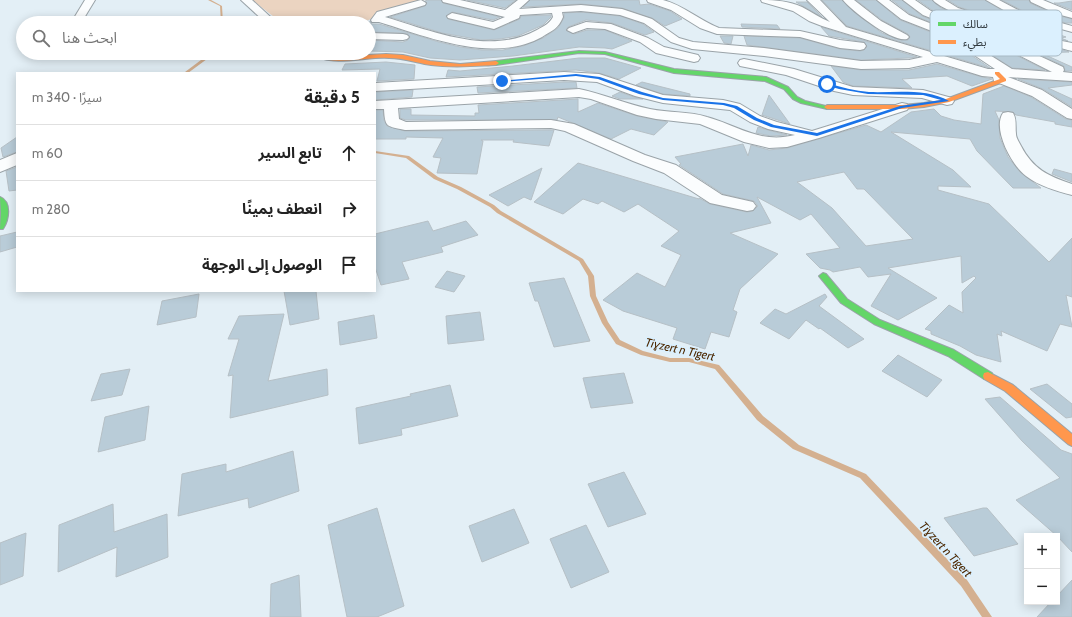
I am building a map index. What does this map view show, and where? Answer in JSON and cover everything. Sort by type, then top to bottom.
[{"type":"street","points":[[80,16],[90,0]]},
{"type":"street","points":[[246,0],[264,16]]},
{"type":"street","points":[[447,0],[508,13],[515,16],[494,26],[452,16]]},
{"type":"street","points":[[505,1],[522,2],[583,0]]},
{"type":"street","points":[[652,0],[675,8],[704,26],[717,31],[800,34],[852,45],[889,42]]},
{"type":"street","points":[[766,0],[797,9],[813,19],[845,30],[889,42],[930,56]]},
{"type":"street","points":[[812,0],[816,2],[845,30]]},
{"type":"street","points":[[848,0],[877,23],[913,42],[910,49]]},
{"type":"street","points":[[882,0],[905,17],[930,28]]},
{"type":"street","points":[[908,0],[930,14]]},
{"type":"street","points":[[938,0],[954,10]]},
{"type":"street","points":[[991,0],[1010,10]]},
{"type":"street","points":[[1035,0],[1057,10]]},
{"type":"street","points":[[508,13],[522,2]]},
{"type":"street","points":[[379,19],[381,14],[421,3]]},
{"type":"street","points":[[508,13],[581,8],[622,12],[648,21],[675,40],[692,45],[764,52],[861,65],[909,64],[937,58]]},
{"type":"street","points":[[376,20],[379,19],[449,40],[477,44],[505,45],[531,38],[554,25],[558,17],[556,10]]},
{"type":"street","points":[[1062,12],[1072,15]]},
{"type":"street","points":[[573,30],[586,25],[607,26],[644,40],[668,54],[709,60]]},
{"type":"street","points":[[1062,26],[1072,29]]},
{"type":"street","points":[[376,36],[403,37]]},
{"type":"street","points":[[1062,45],[1072,47]]},
{"type":"street","points":[[376,57],[403,57],[430,63],[460,66],[513,61],[579,52],[606,53],[674,71],[766,79],[786,88],[795,98],[814,106],[826,107],[902,107],[947,101],[1001,74],[1072,70]]},
{"type":"street","points":[[931,56],[1001,74],[1072,76]]},
{"type":"street","points":[[979,56],[1001,74],[1037,93],[1072,116]]},
{"type":"street","points":[[1029,56],[1058,70]]},
{"type":"street","points":[[730,62],[789,72],[853,91],[923,94],[947,101]]},
{"type":"street","points":[[376,87],[587,76],[609,81],[640,93],[663,99],[724,104],[735,107],[755,119],[773,126],[817,134]]},
{"type":"street","points":[[376,105],[579,93],[594,96],[637,112],[703,120],[750,139],[769,143],[787,142],[817,134],[902,107]]},
{"type":"street","points":[[391,104],[392,122],[405,126],[551,124],[569,127],[639,158],[670,169],[716,199],[747,206]]},
{"type":"street","points":[[1008,116],[1008,136],[1020,158],[1031,172],[1051,183],[1072,190]]},
{"type":"street","points":[[0,167],[16,159]]},
{"type":"street","points":[[0,198],[6,214],[6,221],[0,227]]},
{"type":"street","points":[[823,276],[844,301],[877,322],[951,353],[1009,388],[1072,441]]},
{"type":"shaded area","points":[[252,0],[425,0],[376,17],[376,16],[273,16]]},
{"type":"building","points":[[441,0],[443,3],[500,17],[493,20],[452,12],[446,16],[448,19],[494,30],[520,19],[521,16],[551,15],[551,17],[543,25],[518,36],[481,40],[442,33],[390,17],[425,6],[427,3],[425,1]]},
{"type":"building","points":[[467,0],[516,0],[505,8]]},
{"type":"building","points":[[530,0],[639,0],[640,5],[649,4],[670,11],[682,19],[665,26],[652,18],[622,8],[581,4],[523,7]]},
{"type":"building","points":[[822,0],[842,0],[854,12],[882,33],[900,40],[908,40],[910,37],[908,34],[882,20],[856,0],[876,0],[900,20],[930,32],[930,50],[847,26]]},
{"type":"building","points":[[892,0],[902,0],[922,16],[930,19],[930,22],[910,14]]},
{"type":"building","points":[[918,0],[932,0],[946,10],[932,10]]},
{"type":"building","points":[[948,0],[985,0],[1001,10],[969,10],[959,7]]},
{"type":"building","points":[[1002,0],[1029,0],[1030,3],[1045,10],[1021,10]]},
{"type":"building","points":[[1072,1],[1072,10],[1054,3],[1059,3]]},
{"type":"building","points":[[796,2],[807,2],[822,17],[801,5]]},
{"type":"building","points":[[581,12],[620,16],[643,24],[654,32],[645,35],[612,23],[586,20],[568,27],[566,30],[574,34],[587,30],[605,30],[632,41],[612,49],[579,47],[513,56],[460,60],[430,58],[403,52],[376,51],[376,40],[403,42],[408,40],[410,37],[408,34],[403,33],[376,32],[376,24],[460,47],[482,50],[503,50],[523,46],[543,38],[558,28],[564,18],[564,13]]},
{"type":"building","points":[[1062,16],[1072,19],[1072,23],[1062,22]]},
{"type":"building","points":[[741,24],[777,25],[780,29],[742,27]]},
{"type":"building","points":[[821,27],[917,57],[861,60],[747,45],[744,36],[800,38],[840,49],[860,51],[867,47],[864,42],[829,36]]},
{"type":"building","points":[[720,36],[733,36],[731,44],[724,43]]},
{"type":"building","points":[[949,56],[972,56],[990,68]]},
{"type":"building","points":[[993,56],[1018,56],[1045,70],[1012,68]]},
{"type":"building","points":[[1043,56],[1048,56],[1072,67],[1072,71],[1065,71],[1064,66]]},
{"type":"building","points":[[579,58],[605,58],[641,68],[619,79],[599,73],[576,70],[446,77],[448,70],[460,71]]},
{"type":"building","points":[[386,62],[415,65],[414,79],[377,81],[380,69],[342,70],[345,64]]},
{"type":"building","points":[[937,64],[992,79],[972,86],[947,76],[902,79],[912,88],[853,86],[843,82],[831,66],[861,70],[909,70]]},
{"type":"building","points":[[1018,79],[1072,82],[1072,85],[1048,88],[1072,99],[1072,107],[1043,89]]},
{"type":"building","points":[[576,82],[577,88],[478,93],[477,87]]},
{"type":"building","points":[[642,82],[690,94],[690,96],[663,94],[636,85]]},
{"type":"building","points":[[1004,86],[1031,97],[1066,119],[1072,120],[1072,127],[1055,124],[1055,122],[1016,115],[1013,112],[995,111],[999,120],[1000,138],[1008,157],[1020,172],[1041,188],[1013,188],[977,151],[970,139],[891,132],[953,170],[971,187],[938,186],[938,190],[989,204],[1049,262],[1072,238],[1072,297],[1066,295],[1072,327],[1060,324],[1047,351],[1001,331],[1002,336],[997,334],[1001,362],[976,355],[960,346],[931,334],[931,331],[925,329],[949,305],[963,313],[962,292],[976,278],[974,276],[962,283],[961,256],[888,268],[937,298],[898,320],[871,306],[891,274],[868,277],[860,267],[833,272],[820,268],[806,254],[840,248],[811,214],[800,220],[757,197],[771,223],[730,233],[778,254],[740,289],[733,310],[737,312],[729,337],[711,332],[705,349],[673,339],[677,328],[623,311],[603,300],[637,273],[665,287],[681,255],[661,246],[679,231],[638,204],[624,212],[602,201],[598,204],[583,199],[563,214],[534,202],[578,163],[699,198],[710,204],[747,212],[753,211],[758,206],[754,201],[723,194],[679,165],[681,164],[675,157],[743,144],[748,156],[751,145],[769,150],[787,148],[866,125],[881,132],[911,112],[934,109],[941,116],[954,120],[981,124],[983,94]],"holes":[[[844,172],[857,189],[864,189],[913,239],[866,246],[832,208],[797,182]]]},
{"type":"building","points":[[413,90],[412,97],[376,100],[376,92]]},
{"type":"building","points":[[620,92],[643,99],[620,99],[612,96]]},
{"type":"building","points":[[769,95],[790,124],[762,115]]},
{"type":"building","points":[[578,99],[578,112],[598,103],[637,116],[668,122],[654,135],[631,129],[611,139],[558,117],[557,120],[406,120],[400,118],[400,109],[411,109],[411,115],[475,116],[475,113],[479,113],[478,105]]},
{"type":"building","points":[[376,110],[383,110],[384,120],[387,126],[405,131],[554,130],[549,146],[513,142],[514,140],[481,140],[483,141],[477,174],[437,173],[441,158],[433,157],[443,138],[406,137],[406,139],[376,139]]},
{"type":"building","points":[[758,127],[787,135],[771,136],[756,133]]},
{"type":"building","points":[[16,138],[16,152],[3,157],[1,148]]},
{"type":"building","points":[[16,167],[16,190],[9,191],[6,171]]},
{"type":"building","points":[[542,168],[531,200],[524,197],[508,206],[489,195]]},
{"type":"building","points":[[1054,169],[1072,174],[1072,182],[1052,174]]},
{"type":"building","points":[[428,221],[433,231],[466,221],[478,235],[441,247],[443,252],[402,262],[409,279],[381,285],[376,270],[376,234]]},
{"type":"building","points":[[16,232],[16,247],[0,252],[0,236]]},
{"type":"building","points":[[447,271],[465,276],[454,292],[435,287]]},
{"type":"building","points":[[564,278],[590,341],[554,347],[538,301],[535,301],[529,283]]},
{"type":"building","points":[[284,292],[316,292],[319,319],[290,325]]},
{"type":"building","points":[[199,294],[196,317],[157,325],[162,301]]},
{"type":"building","points":[[825,294],[827,297],[819,306],[864,339],[848,348],[806,320],[789,339],[760,323],[775,309],[786,314]]},
{"type":"building","points":[[480,312],[484,340],[448,344],[446,316]]},
{"type":"building","points":[[284,314],[268,381],[327,369],[328,395],[230,418],[233,375],[228,376],[239,339],[228,339],[239,316]]},
{"type":"building","points":[[374,315],[377,338],[340,345],[338,322]]},
{"type":"building","points":[[898,355],[942,380],[927,397],[882,371]]},
{"type":"building","points":[[130,369],[122,395],[91,401],[101,374]]},
{"type":"building","points":[[624,373],[633,403],[591,408],[583,378]]},
{"type":"building","points":[[1047,384],[1072,404],[1072,417],[1066,418],[1030,389]]},
{"type":"building","points":[[450,385],[458,416],[401,429],[402,435],[359,444],[356,408],[411,396],[410,394]]},
{"type":"building","points":[[1000,397],[1061,450],[1072,454],[1072,552],[1060,539],[1060,533],[1054,533],[1016,500],[1060,478],[1022,441],[985,399]]},
{"type":"building","points":[[149,406],[145,440],[98,452],[105,417]]},
{"type":"building","points":[[293,451],[299,491],[249,508],[248,498],[178,516],[182,474],[226,464],[226,472]]},
{"type":"building","points":[[624,472],[646,514],[608,527],[588,484]]},
{"type":"building","points":[[113,504],[114,532],[167,514],[168,557],[116,577],[117,547],[58,572],[59,525]]},
{"type":"building","points":[[377,508],[404,606],[377,617],[347,617],[328,525]]},
{"type":"building","points":[[987,508],[1018,544],[974,556],[944,518]]},
{"type":"building","points":[[514,509],[529,543],[482,562],[469,526]]},
{"type":"building","points":[[586,525],[609,572],[571,588],[550,539]]},
{"type":"building","points":[[26,533],[23,576],[0,585],[0,543]]},
{"type":"building","points":[[299,575],[301,617],[270,617],[271,584]]},
{"type":"building","points":[[1072,580],[1072,617],[1037,617],[1048,605],[1060,605],[1060,593]]},
{"type":"waterway","name":"Tiɣzert n Tigert","points":[[209,0],[221,6],[222,16]]},
{"type":"waterway","name":"Tiɣzert n Tigert","points":[[187,72],[203,60]]},
{"type":"waterway","name":"Tiɣzert n Tigert","points":[[376,152],[407,157],[436,178],[459,188],[492,206],[499,212],[581,260],[591,276],[593,296],[605,323],[618,342],[641,353],[670,360],[689,360],[717,367],[760,418],[796,447],[863,476],[964,583],[987,617]]},
{"type":"traffic: fast","points":[[496,63],[579,52],[605,53],[674,71],[766,79],[786,88],[795,98],[803,102],[827,107]]},
{"type":"traffic: fast","points":[[0,199],[5,213],[3,223],[0,227]]},
{"type":"traffic: fast","points":[[823,276],[844,301],[877,322],[951,353],[988,376]]},
{"type":"traffic: slow","points":[[376,57],[403,57],[430,63],[460,66],[496,63]]},
{"type":"traffic: slow","points":[[827,107],[902,107],[947,101],[1004,80],[997,73]]},
{"type":"traffic: slow","points":[[988,376],[1009,388],[1072,441]]},
{"type":"route","points":[[502,81],[576,75],[599,78],[640,93],[663,99],[724,104],[735,107],[746,112],[755,119],[773,126],[817,134],[902,107],[947,101],[932,95],[868,93],[839,88],[827,84]]}]
